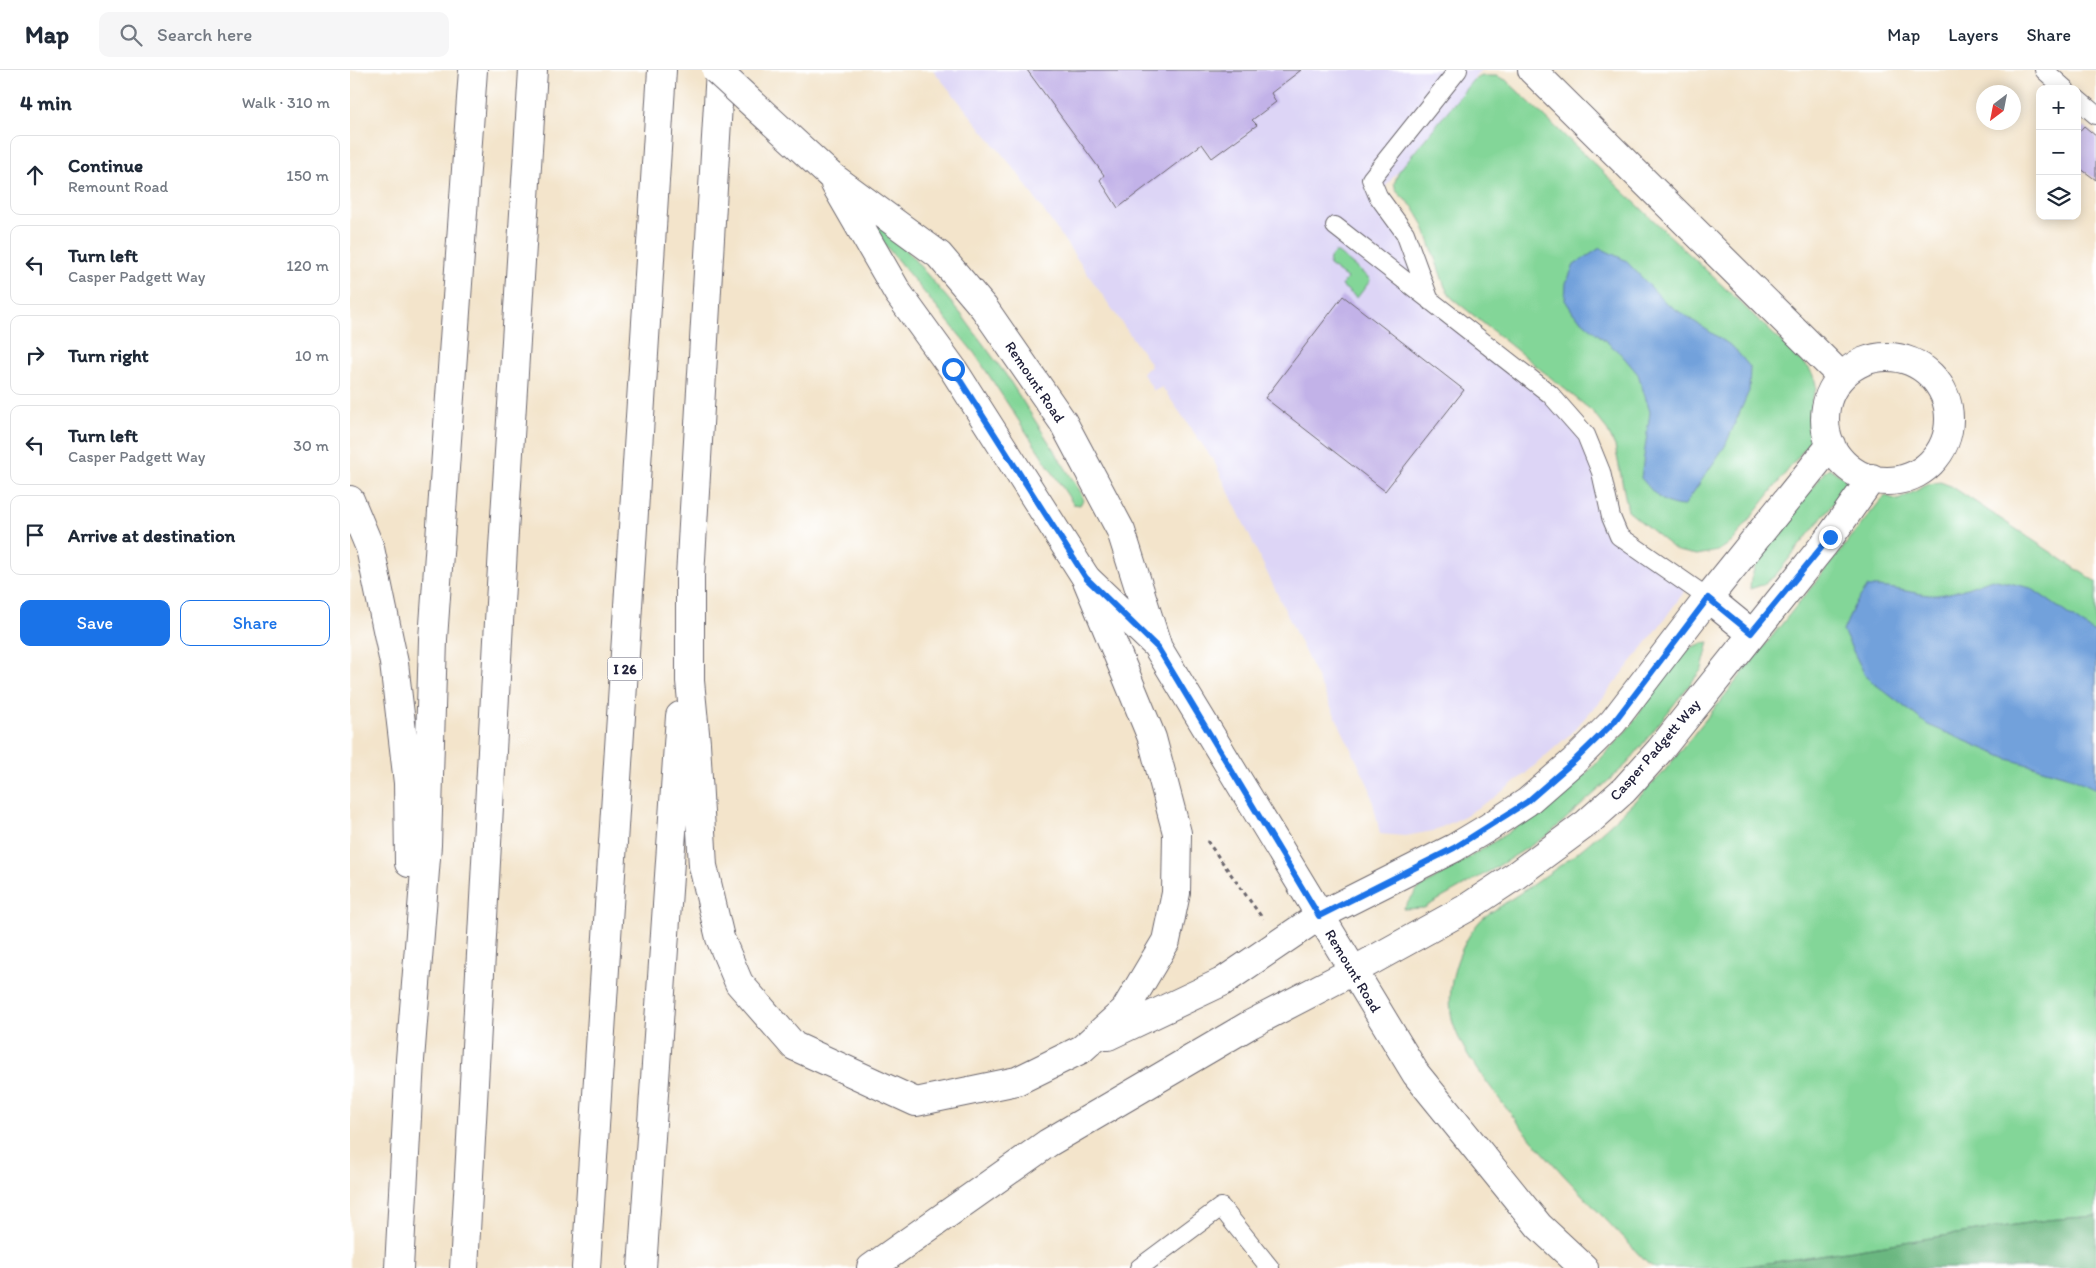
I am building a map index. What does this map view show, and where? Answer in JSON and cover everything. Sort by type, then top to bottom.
[{"type":"main road","points":[[399,1268],[410,1060],[427,845],[434,639],[473,70]]},
{"type":"main road","points":[[464,1268],[503,548],[533,70]]},
{"type":"main road","name":"I 26","points":[[586,1268],[662,70]]},
{"type":"main road","name":"Remount Road","points":[[716,70],[830,175],[939,255],[984,308],[1063,422],[1122,531],[1158,648],[1416,1074],[1539,1226],[1584,1268]]},
{"type":"main road","points":[[642,1268],[690,576],[720,70]]},
{"type":"main road","points":[[1532,70],[1841,376]]},
{"type":"main road","name":"Remount Road","points":[[830,175],[898,293],[953,369],[1086,578],[1158,648]]},
{"type":"main road","points":[[1886,357],[1901,358],[1916,364],[1929,373],[1938,384],[1945,398],[1949,414],[1948,429],[1943,444],[1935,458],[1924,469],[1910,476],[1894,480],[1863,476],[1849,468],[1831,445],[1825,423],[1826,406],[1831,390],[1841,376],[1855,365],[1870,358],[1886,357]]},
{"type":"main road","points":[[690,576],[690,681],[696,744],[703,866],[720,938],[739,983],[794,1046],[916,1102],[1017,1081],[1222,982],[1319,916],[1454,848],[1527,802],[1574,761],[1614,722],[1708,598],[1831,445]]},
{"type":"main road","name":"Casper Padgett Way","points":[[871,1268],[1048,1143],[1252,1024],[1465,909],[1515,876],[1587,823],[1624,790],[1660,750],[1751,633],[1830,537],[1872,478]]},
{"type":"main road","points":[[350,500],[370,548],[394,663],[404,738],[408,783],[411,956],[410,1060]]},
{"type":"main road","points":[[1082,1049],[1125,1010],[1166,941],[1176,893],[1177,833],[1152,738],[1086,578]]},
{"type":"main road","points":[[1708,598],[1751,633]]},
{"type":"lane","points":[[1430,301],[1405,233],[1378,196],[1371,179],[1458,70]]},
{"type":"lane","points":[[2044,70],[2061,85]]},
{"type":"lane","points":[[2081,102],[2096,115]]},
{"type":"lane","points":[[1334,226],[1550,394],[1586,435],[1601,472],[1611,518],[1619,536],[1708,598]]},
{"type":"lane","points":[[1139,1268],[1221,1207],[1270,1268]]},
{"type":"path","points":[[1206,839],[1267,923]]},
{"type":"shaded area","points":[[933,70],[1481,70],[1378,196],[1430,301],[1586,435],[1611,517],[1689,585],[1602,699],[1569,735],[1525,774],[1495,797],[1461,818],[1433,831],[1405,836],[1380,834],[1370,789],[1214,461],[1162,387],[1154,391],[1142,372],[1151,367],[1149,362],[1016,171]]},
{"type":"green space","points":[[1482,76],[1496,76],[1506,80],[1809,368],[1813,375],[1816,390],[1811,405],[1812,432],[1809,443],[1732,542],[1718,551],[1697,555],[1677,551],[1628,511],[1615,446],[1606,428],[1592,411],[1452,298],[1445,287],[1423,224],[1413,207],[1397,192],[1394,184],[1399,171],[1473,80]]},
{"type":"green space","points":[[863,209],[878,217],[961,314],[1006,375],[1080,491],[1083,500],[1080,505],[1073,504],[975,354],[876,234]]},
{"type":"green space","points":[[1334,253],[1338,253],[1369,278],[1370,281],[1357,298],[1342,286],[1347,278],[1329,265],[1330,258]]},
{"type":"green space","points":[[1829,468],[1847,480],[1848,485],[1775,576],[1762,585],[1750,589],[1751,578],[1758,559]]},
{"type":"green space","points":[[1940,482],[1951,486],[2096,582],[2096,1216],[2047,1220],[1736,1268],[1655,1268],[1647,1263],[1545,1155],[1478,1071],[1460,1040],[1453,1023],[1450,996],[1459,955],[1472,931],[1482,918],[1575,855],[1662,774],[1881,500],[1886,496],[1898,500],[1929,484]]},
{"type":"green space","points":[[1709,642],[1702,669],[1627,764],[1548,835],[1495,868],[1424,908],[1403,909],[1417,890],[1506,834],[1568,789],[1595,765],[1632,724],[1671,666],[1690,648]]},
{"type":"green space","points":[[2096,1216],[2096,1268],[1736,1268],[2047,1220]]},
{"type":"water","points":[[1600,248],[1625,260],[1666,303],[1733,347],[1750,367],[1749,391],[1725,446],[1684,506],[1664,501],[1641,478],[1650,412],[1638,374],[1621,354],[1574,314],[1565,300],[1566,283],[1574,265]]},
{"type":"water","points":[[1992,579],[2031,588],[2096,634],[2096,789],[2073,778],[2008,759],[1928,725],[1866,677],[1843,631],[1854,606],[1867,587],[1890,588],[1936,595],[1961,590]]},
{"type":"building","points":[[1027,70],[1301,70],[1271,93],[1276,102],[1252,120],[1257,125],[1212,158],[1202,144],[1118,208],[1100,180],[1104,175]]},
{"type":"building","points":[[2084,126],[2096,136],[2096,180],[2081,169],[2081,129]]},
{"type":"building","points":[[1343,296],[1464,390],[1385,491],[1265,398]]},
{"type":"route","points":[[953,369],[1086,578],[1158,648],[1319,916],[1454,848],[1527,802],[1574,761],[1614,722],[1708,598],[1751,633],[1830,537]]}]
